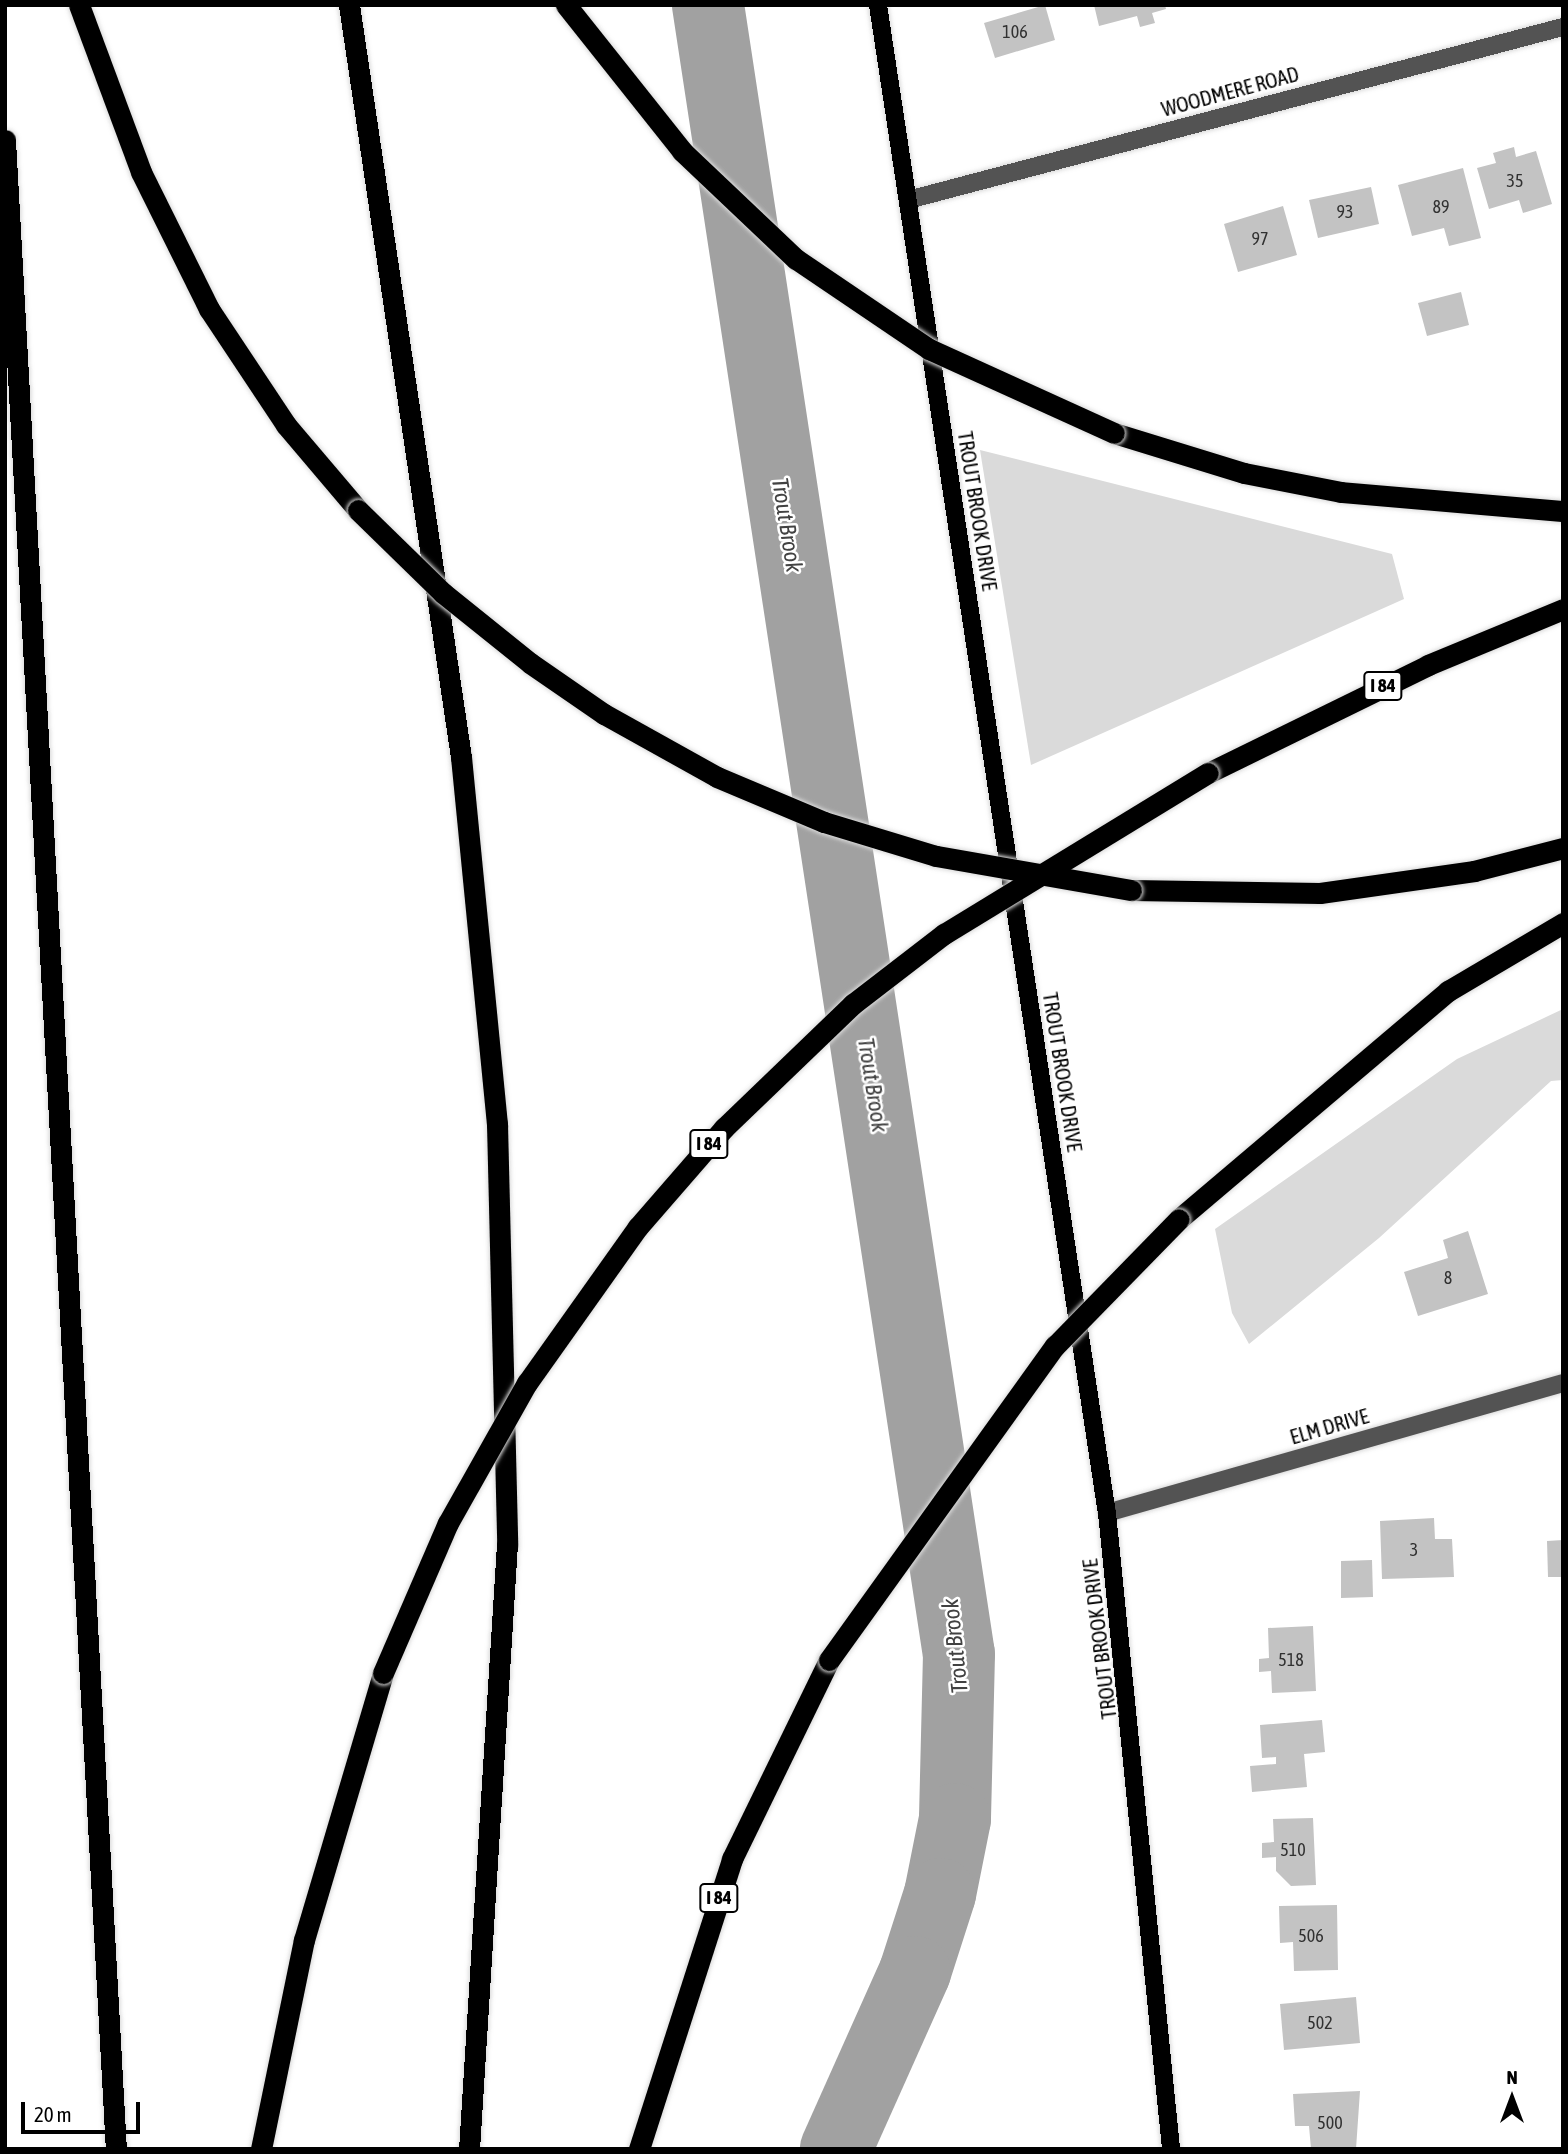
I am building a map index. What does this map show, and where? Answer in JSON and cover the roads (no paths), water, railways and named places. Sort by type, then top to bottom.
[{"type":"highway","points":[[79,5],[141,172],[209,309],[286,425],[358,510],[443,593],[530,663],[604,713],[717,777],[824,822],[936,856],[1131,890],[1251,897],[1361,890],[1563,848]]},
{"type":"highway","points":[[349,5],[461,757],[497,1125],[509,1402],[507,1557],[469,2149]]},
{"type":"highway","points":[[566,5],[682,150],[805,266],[969,371],[1114,433],[1244,472],[1341,492],[1563,511]]},
{"type":"highway","points":[[5,140],[116,2149]]},
{"type":"highway","name":"I 84","points":[[261,2149],[304,1940],[383,1673],[448,1523],[527,1383],[600,1276],[724,1128],[853,1004],[944,934],[1086,842],[1209,773],[1428,665],[1563,609]]},
{"type":"highway","name":"I 84","points":[[639,2149],[732,1859],[829,1660],[1032,1375],[1179,1219],[1448,991],[1563,922]]},
{"type":"main road","name":"TROUT BROOK DRIVE","points":[[878,5],[1107,1514],[1171,2149]]},
{"type":"street","name":"WOODMERE ROAD","points":[[908,200],[1563,27]]},
{"type":"street","name":"ELM DRIVE","points":[[1107,1514],[1563,1383]]},
{"type":"waterway","name":"Trout Brook","points":[[708,5],[959,1654],[955,1819],[940,1894],[915,1972],[836,2149]]}]
